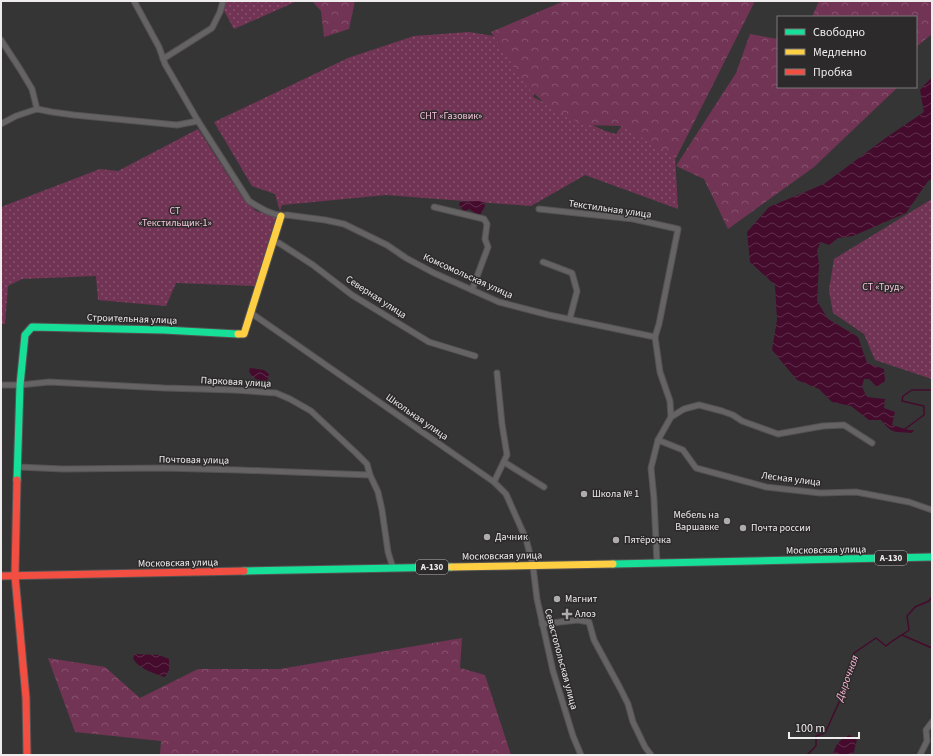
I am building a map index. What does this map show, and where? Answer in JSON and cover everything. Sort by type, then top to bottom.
[{"type":"main road","points":[[252,313],[281,216]]},
{"type":"main road","name":"Строительная улица","points":[[20,385],[25,335],[32,327],[164,330],[244,334],[252,313]]},
{"type":"main road","points":[[20,385],[15,576],[26,698],[27,755]]},
{"type":"main road","name":"Московская улица","points":[[1,576],[932,557]]},
{"type":"street","name":"Комсомольская улица","points":[[134,1],[159,47],[163,60],[198,121],[249,201],[260,208],[281,216],[288,215],[344,224],[387,245],[406,258],[434,273],[499,302],[549,315],[570,318],[655,337]]},
{"type":"street","points":[[163,60],[212,28],[224,1]]},
{"type":"street","points":[[1,40],[32,89],[38,109]]},
{"type":"street","points":[[1,124],[16,116],[38,109],[74,115],[178,125],[198,121]]},
{"type":"street","points":[[434,207],[484,219],[487,224],[485,239],[488,247],[472,290]]},
{"type":"street","name":"Текстильная улица","points":[[539,209],[632,219],[678,229],[655,337]]},
{"type":"street","name":"Северная улица","points":[[272,242],[279,243],[313,265],[352,295],[429,342],[475,356]]},
{"type":"street","points":[[543,262],[572,273],[578,291],[570,318]]},
{"type":"street","name":"Школьная улица","points":[[252,313],[494,482],[506,494],[526,539],[533,566]]},
{"type":"street","points":[[655,337],[660,372],[670,402],[671,417]]},
{"type":"street","points":[[494,482],[507,455],[502,424],[497,373]]},
{"type":"street","name":"Парковая улица","points":[[1,386],[49,382],[234,390],[276,393],[290,399],[311,411],[356,452],[366,464],[378,492],[388,552],[393,568]]},
{"type":"street","points":[[657,563],[651,468],[658,440],[671,417],[684,409],[699,405],[722,410],[742,421],[778,434],[823,426],[844,425],[872,443]]},
{"type":"street","name":"Лесная улица","points":[[658,440],[683,450],[696,468],[766,487],[820,493],[856,492],[909,502],[932,510]]},
{"type":"street","points":[[504,462],[544,487]]},
{"type":"street","name":"Почтовая улица","points":[[18,467],[63,469],[167,468],[370,475]]},
{"type":"street","name":"Севастопольская улица","points":[[533,566],[536,599],[542,624],[573,736],[581,755]]},
{"type":"street","points":[[542,624],[578,620],[589,622],[594,640],[628,704],[633,722],[645,747],[651,755]]},
{"type":"street","points":[[920,755],[927,741],[926,730],[932,722]]},
{"type":"street","points":[[926,730],[932,740]]},
{"type":"green space","points":[[226,1],[295,2],[234,29],[222,7]]},
{"type":"green space","points":[[312,1],[355,1],[349,29],[324,37],[321,11]]},
{"type":"green space","points":[[564,1],[755,1],[676,158],[622,126],[584,125],[550,108],[527,87],[491,32]]},
{"type":"green space","points":[[819,1],[932,1],[932,34],[917,46],[917,16],[812,16]]},
{"type":"green space","name":"СНТ «Газовик»","points":[[469,32],[500,37],[537,84],[533,97],[605,131],[616,134],[623,124],[675,156],[678,209],[585,175],[531,206],[386,195],[282,205],[280,211],[275,194],[252,186],[214,122],[348,58],[414,36]]},
{"type":"green space","points":[[750,34],[777,39],[777,88],[897,88],[814,167],[728,229],[704,179],[676,166],[736,73]]},
{"type":"green space","name":"СТ «Текстильщик-1»","points":[[198,129],[242,197],[256,211],[277,218],[257,286],[176,283],[166,306],[98,300],[96,276],[22,279],[8,286],[5,324],[1,324],[1,207],[100,169],[118,171]]},
{"type":"green space","name":"СТ «Труд»","points":[[932,199],[932,379],[875,360],[864,334],[833,313],[829,290],[834,259]]},
{"type":"green space","points":[[462,638],[460,668],[485,675],[511,755],[160,755],[161,741],[75,732],[48,658],[105,667],[140,698],[198,669],[280,669]]},
{"type":"water","points":[[932,77],[932,179],[928,181],[906,213],[853,236],[838,238],[829,245],[821,242],[817,250],[819,264],[817,301],[828,319],[858,337],[867,363],[884,369],[885,381],[877,387],[869,379],[864,379],[862,387],[867,397],[885,399],[884,408],[895,412],[892,425],[914,430],[912,433],[902,433],[891,430],[881,420],[869,420],[851,406],[832,402],[819,389],[797,380],[772,350],[777,320],[775,285],[750,262],[747,232],[769,207],[824,184],[887,137],[924,112],[920,90]]},
{"type":"water","points":[[460,202],[484,202],[485,206],[480,215],[469,209],[464,212],[459,205]]},
{"type":"water","points":[[250,368],[264,370],[269,374],[266,382],[253,377],[249,371]]},
{"type":"water","points":[[135,654],[159,655],[169,659],[169,670],[165,677],[138,665],[133,658]]},
{"type":"water","points":[[849,735],[857,740],[853,755],[833,755],[838,743]]},
{"type":"waterway","name":"Дырочная","points":[[905,429],[924,415],[924,406],[902,401],[903,396],[912,390],[932,390]]},
{"type":"waterway","name":"Дырочная","points":[[932,586],[932,595]]},
{"type":"waterway","name":"Дырочная","points":[[807,755],[816,746],[816,736],[825,733],[846,687],[854,653],[876,638],[886,646],[909,630],[907,616],[915,607],[929,601],[932,596]]},
{"type":"waterway","points":[[902,635],[932,648]]},
{"type":"traffic: fast","points":[[17,480],[20,385],[25,335],[32,327],[164,330],[238,334]]},
{"type":"traffic: fast","points":[[613,564],[932,557]]},
{"type":"traffic: fast","points":[[244,571],[451,567]]},
{"type":"traffic: slow","points":[[238,334],[244,334],[281,216]]},
{"type":"traffic: slow","points":[[451,567],[613,564]]},
{"type":"traffic: jam","points":[[17,480],[15,576],[26,698],[27,755]]},
{"type":"traffic: jam","points":[[1,576],[244,571]]},
{"type":"place","name":"Школа № 1","points":[[584,494]]},
{"type":"place","name":"Мебель на Варшавке","points":[[727,521]]},
{"type":"place","name":"Почта россии","points":[[743,528]]},
{"type":"place","name":"Дачник","points":[[487,537]]},
{"type":"place","name":"Пятёрочка","points":[[616,540]]},
{"type":"place","name":"Магнит","points":[[557,599]]},
{"type":"place","name":"Алоэ","points":[[567,614]]}]
